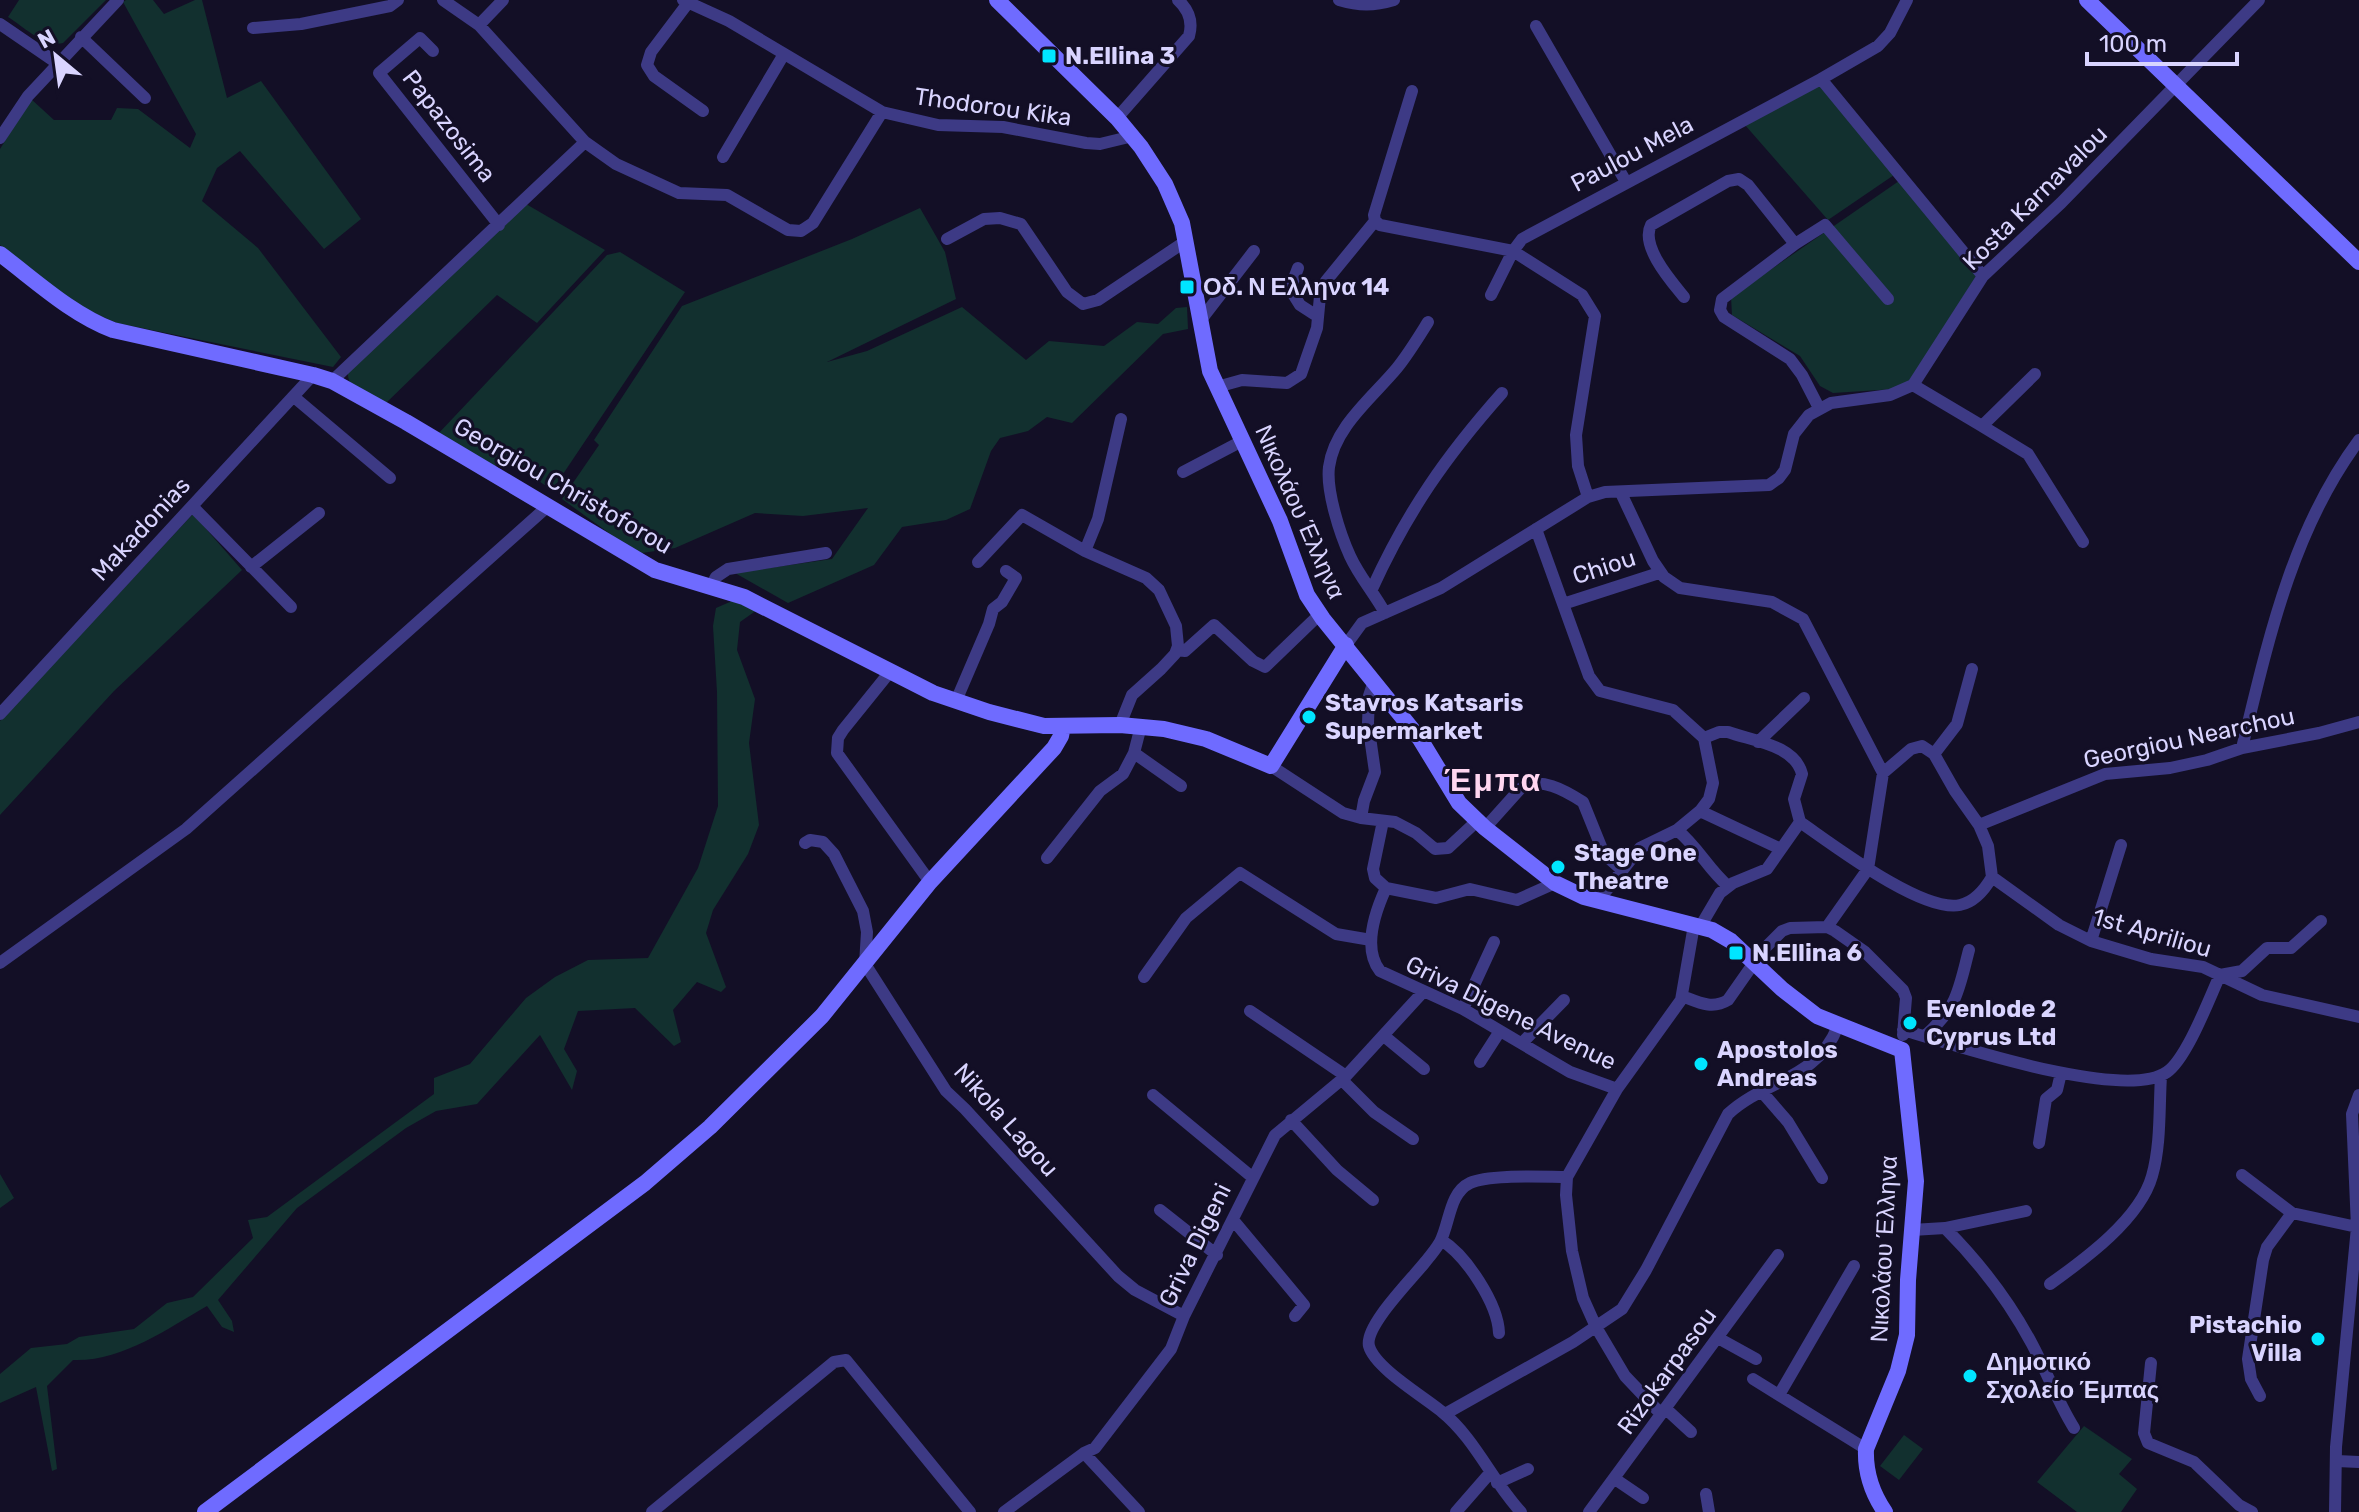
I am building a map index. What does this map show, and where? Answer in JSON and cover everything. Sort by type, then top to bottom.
[{"type":"street","points":[[0,138],[19,108],[57,63],[118,0]]},
{"type":"street","points":[[253,28],[315,21],[390,6],[398,0]]},
{"type":"street","points":[[443,0],[479,25],[585,142],[616,164],[679,193],[727,195],[788,230],[801,231],[813,223],[882,112]]},
{"type":"street","points":[[479,25],[503,0]]},
{"type":"street","name":"Νικολάου Έλληνα","points":[[997,0],[1117,118],[1149,158],[1175,204],[1186,241],[1205,356],[1280,521],[1307,595],[1420,739],[1456,799],[1481,824],[1555,883],[1598,901],[1722,935],[1817,1016],[1902,1050],[1915,1160],[1905,1351],[1866,1449]]},
{"type":"street","points":[[1117,118],[1189,36],[1190,17],[1178,0]]},
{"type":"street","points":[[1339,0],[1360,5],[1394,0]]},
{"type":"street","name":"Paulou Mela","points":[[1491,295],[1513,251],[1529,235],[1821,79],[1884,41],[1907,0]]},
{"type":"street","points":[[2087,0],[2359,262]]},
{"type":"street","name":"Kosta Karnavalou","points":[[1913,385],[1983,276],[2056,209],[2259,0]]},
{"type":"street","points":[[686,2],[651,52],[647,65],[654,76],[703,111]]},
{"type":"street","name":"Thodorou Kika","points":[[686,2],[729,21],[882,112],[938,125],[1003,127],[1086,143],[1100,144],[1133,136]]},
{"type":"street","points":[[0,24],[57,63]]},
{"type":"street","points":[[1536,26],[1626,182]]},
{"type":"street","points":[[81,37],[145,98]]},
{"type":"street","name":"Papazosima","points":[[433,51],[420,38],[379,73],[499,225]]},
{"type":"street","points":[[723,157],[784,54]]},
{"type":"street","points":[[1821,79],[1983,276]]},
{"type":"street","points":[[1412,91],[1374,215],[1375,221],[1380,225],[1513,251],[1582,295],[1593,309],[1595,322],[1576,435],[1576,456],[1588,497]]},
{"type":"street","points":[[332,381],[585,142]]},
{"type":"street","points":[[1684,297],[1661,265],[1647,240],[1647,233],[1651,225],[1728,181],[1739,179],[1748,185],[1795,244]]},
{"type":"street","points":[[947,239],[984,219],[1000,218],[1021,224],[1067,292],[1083,304],[1098,300],[1186,241]]},
{"type":"street","points":[[1217,387],[1242,380],[1279,383],[1295,380],[1301,374],[1317,328],[1320,296],[1326,281],[1375,221]]},
{"type":"street","points":[[1819,408],[1790,359],[1730,323],[1720,310],[1726,294],[1825,225],[1888,299]]},
{"type":"street","points":[[1200,321],[1254,251]]},
{"type":"street","name":"Georgiou Christoforou","points":[[0,254],[71,307],[113,330],[332,381],[655,570],[759,604],[889,673],[956,701],[1024,721],[1063,726],[1141,726],[1206,739],[1271,766],[1343,813],[1406,827],[1441,851],[1481,824]]},
{"type":"street","points":[[1298,268],[1290,289],[1300,305],[1317,316]]},
{"type":"street","points":[[1385,613],[1355,565],[1343,537],[1332,495],[1329,465],[1337,441],[1348,424],[1396,369],[1428,322]]},
{"type":"street","points":[[1982,426],[2035,374]]},
{"type":"street","name":"Makadonias","points":[[0,714],[313,375]]},
{"type":"street","points":[[1271,766],[1362,623],[1441,588],[1588,497],[1605,492],[1764,486],[1773,483],[1788,465],[1792,440],[1799,426],[1819,408],[1842,400],[1897,393],[1913,385],[2028,454],[2083,542]]},
{"type":"street","points":[[1372,589],[1406,518],[1424,490],[1472,425],[1502,393]]},
{"type":"street","points":[[294,397],[390,478]]},
{"type":"street","points":[[1085,551],[1098,519],[1121,419]]},
{"type":"street","points":[[2242,748],[2270,633],[2292,565],[2332,481],[2359,440]]},
{"type":"street","points":[[1183,472],[1242,441]]},
{"type":"street","points":[[1621,493],[1659,573],[1680,588],[1772,602],[1803,619],[1883,773],[1868,869],[1827,927]]},
{"type":"street","points":[[192,506],[291,607]]},
{"type":"street","points":[[0,963],[186,829],[547,507]]},
{"type":"street","points":[[251,567],[319,513]]},
{"type":"street","points":[[978,562],[1022,515],[1085,551],[1153,584],[1176,626],[1177,650],[1132,695],[1120,725]]},
{"type":"street","points":[[1536,529],[1589,676],[1600,691],[1673,710],[1704,738],[1713,783],[1709,799],[1700,811],[1677,830],[1640,848],[1598,901]]},
{"type":"street","points":[[711,586],[716,577],[728,569],[826,553]]},
{"type":"street","points":[[956,701],[993,609],[1002,602],[1016,578],[1006,571]]},
{"type":"street","name":"Chiou","points":[[1563,604],[1659,573]]},
{"type":"street","points":[[1177,650],[1185,651],[1214,625],[1257,665],[1265,667],[1320,614]]},
{"type":"street","points":[[1934,754],[1957,724],[1972,669]]},
{"type":"street","points":[[889,673],[843,730],[838,738],[837,753],[930,882]]},
{"type":"street","points":[[1361,818],[1375,772],[1368,723],[1369,696],[1374,681]]},
{"type":"street","points":[[1758,742],[1804,698]]},
{"type":"street","name":"Georgiou Nearchou","points":[[1979,825],[2105,774],[2170,768],[2242,748],[2359,722]]},
{"type":"street","points":[[205,1512],[645,1183],[710,1127],[822,1016],[930,882],[1054,748],[1063,726]]},
{"type":"street","points":[[1047,858],[1095,796],[1123,774],[1134,753],[1141,726]]},
{"type":"street","points":[[1704,738],[1723,732],[1787,752],[1801,769],[1794,799],[1800,822],[1868,869],[1907,891],[1953,906],[1975,898],[1992,877],[1988,846],[1979,825],[1934,754],[1922,746],[1911,749],[1883,773]]},
{"type":"street","points":[[1134,753],[1181,786]]},
{"type":"street","points":[[1481,824],[1526,784],[1539,782],[1583,802],[1604,854],[1622,870]]},
{"type":"street","points":[[1700,811],[1781,849]]},
{"type":"street","points":[[1383,821],[1373,869],[1375,878],[1386,888],[1436,898],[1470,889],[1517,900],[1555,883]]},
{"type":"street","points":[[1691,1432],[1625,1376],[1596,1327],[1583,1298],[1574,1262],[1566,1195],[1567,1177],[1617,1089],[1677,1008],[1697,926],[1728,886],[1767,869],[1800,822]]},
{"type":"street","points":[[1677,830],[1697,848],[1712,872],[1728,886]]},
{"type":"street","points":[[805,843],[810,840],[823,842],[834,854],[863,911],[867,932],[865,964]]},
{"type":"street","points":[[2091,941],[2121,845]]},
{"type":"street","points":[[1144,977],[1186,918],[1240,873],[1336,934],[1371,940],[1386,888]]},
{"type":"street","name":"1st Apriliou","points":[[1992,877],[2059,925],[2091,941],[2151,959],[2203,967],[2262,995],[2359,1017]]},
{"type":"street","points":[[1903,1030],[2061,1073],[2147,1080],[2161,1076],[2181,1057],[2220,975],[2242,971],[2267,948],[2291,948],[2321,921]]},
{"type":"street","points":[[1682,996],[1706,1005],[1722,1004],[1728,1000],[1753,961],[1785,929],[1827,927],[1865,952],[1903,990],[1906,998],[1902,1050]]},
{"type":"street","name":"Griva Digene Avenue","points":[[1371,940],[1371,957],[1380,971],[1463,1009],[1570,1072],[1617,1089]]},
{"type":"street","points":[[1463,1009],[1494,942]]},
{"type":"street","points":[[1925,1036],[1940,1022],[1957,998],[1969,950]]},
{"type":"street","name":"Nikola Lagou","points":[[865,964],[946,1091],[1118,1276],[1135,1290],[1184,1316]]},
{"type":"street","name":"Griva Digeni","points":[[1004,1512],[1095,1448],[1171,1349],[1184,1316],[1275,1135],[1344,1078],[1423,992]]},
{"type":"street","points":[[1522,1043],[1564,1000]]},
{"type":"street","points":[[1250,1011],[1344,1078],[1374,1112],[1413,1139]]},
{"type":"street","points":[[1445,1414],[1622,1309],[1728,1114],[1746,1099],[1806,1069],[1821,1057],[1831,1044],[1838,1026]]},
{"type":"street","points":[[1480,1062],[1500,1031]]},
{"type":"street","points":[[1384,1036],[1424,1069]]},
{"type":"street","points":[[2039,1143],[2046,1099],[2057,1090],[2061,1073]]},
{"type":"street","points":[[2050,1284],[2085,1259],[2106,1239],[2147,1190],[2155,1156],[2161,1076]]},
{"type":"street","points":[[1762,1092],[1788,1122],[1822,1178]]},
{"type":"street","points":[[1153,1095],[1252,1177]]},
{"type":"street","points":[[2335,1512],[2340,1413],[2357,1227],[2352,1114],[2359,1095]]},
{"type":"street","points":[[1291,1120],[1337,1170],[1373,1200]]},
{"type":"street","points":[[2242,1175],[2292,1213],[2357,1227]]},
{"type":"street","points":[[1521,1512],[1462,1432],[1445,1414],[1378,1361],[1368,1341],[1378,1320],[1441,1240],[1456,1197],[1471,1183],[1480,1180],[1567,1177]]},
{"type":"street","points":[[1160,1210],[1217,1255]]},
{"type":"street","points":[[1912,1230],[1945,1228],[2026,1211]]},
{"type":"street","points":[[2260,1396],[2251,1379],[2248,1359],[2263,1260],[2267,1247],[2292,1213]]},
{"type":"street","points":[[1234,1221],[1304,1305],[1295,1316]]},
{"type":"street","points":[[1945,1228],[1994,1285],[2018,1321],[2074,1428]]},
{"type":"street","points":[[1441,1240],[1455,1248],[1483,1290],[1497,1318],[1499,1333]]},
{"type":"street","name":"Rizokarpasou","points":[[1589,1512],[1778,1255]]},
{"type":"street","points":[[1779,1395],[1854,1266]]},
{"type":"street","points":[[1718,1338],[1756,1359]]},
{"type":"street","points":[[652,1512],[834,1362],[846,1360],[970,1512]]},
{"type":"street","points":[[2151,1363],[2144,1433],[2148,1443],[2194,1462],[2239,1505],[2252,1512]]},
{"type":"street","points":[[1753,1379],[1866,1449],[1869,1482],[1885,1512]]},
{"type":"street","points":[[1084,1453],[1139,1512]]},
{"type":"street","points":[[2337,1461],[2359,1462]]},
{"type":"street","points":[[1456,1512],[1493,1478],[1528,1469]]},
{"type":"street","points":[[1615,1479],[1643,1498]]},
{"type":"street","points":[[1706,1494],[1709,1512]]},
{"type":"green space","points":[[19,0],[106,0],[63,43],[56,43],[34,35],[8,17]]},
{"type":"green space","points":[[153,0],[164,14],[195,0],[202,0],[227,98],[261,81],[361,219],[324,249],[240,151],[217,168],[202,201],[258,248],[341,357],[333,367],[117,323],[74,304],[0,245],[0,149],[31,99],[54,120],[111,120],[117,108],[138,109],[190,148],[196,134],[123,2]]},
{"type":"green space","points":[[1821,84],[1894,175],[1828,220],[1745,125]]},
{"type":"green space","points":[[1899,181],[1976,276],[1910,382],[1895,389],[1833,393],[1820,386],[1800,356],[1732,315],[1731,297]]},
{"type":"green space","points":[[526,204],[605,250],[537,323],[497,295],[384,405],[355,388],[348,378],[348,372]]},
{"type":"green space","points":[[920,208],[945,252],[956,299],[827,362],[867,351],[962,307],[1026,360],[1049,341],[1104,346],[1137,322],[1158,324],[1176,308],[1187,307],[1188,329],[1163,334],[1072,423],[1047,417],[1028,431],[1000,438],[991,451],[970,509],[946,520],[902,527],[874,565],[788,603],[735,573],[832,559],[868,508],[803,516],[755,513],[675,548],[642,553],[562,499],[599,445],[594,440],[682,306],[852,239]]},
{"type":"green space","points":[[620,252],[685,292],[555,486],[546,486],[506,458],[493,468],[437,435],[607,255]]},
{"type":"green space","points":[[193,514],[242,570],[114,691],[0,815],[0,721]]},
{"type":"green space","points":[[732,601],[757,610],[740,622],[737,650],[755,699],[749,743],[759,825],[748,854],[713,910],[706,933],[726,987],[721,992],[697,982],[673,1010],[681,1042],[674,1046],[635,1008],[578,1011],[564,1049],[577,1071],[572,1090],[540,1035],[477,1104],[436,1111],[406,1128],[297,1208],[218,1300],[232,1321],[234,1332],[222,1327],[207,1306],[126,1350],[109,1356],[73,1360],[47,1386],[57,1469],[52,1471],[36,1387],[0,1403],[0,1374],[31,1348],[67,1344],[79,1337],[134,1329],[167,1303],[193,1297],[253,1238],[248,1220],[267,1217],[434,1094],[434,1078],[470,1064],[526,998],[555,977],[588,960],[648,958],[698,868],[718,806],[713,626],[716,608]]},
{"type":"green space","points":[[0,1174],[14,1198],[0,1208]]},
{"type":"green space","points":[[2084,1426],[2132,1459],[2119,1474],[2137,1489],[2121,1512],[2077,1512],[2037,1482]]},
{"type":"green space","points":[[1904,1435],[1923,1449],[1899,1480],[1880,1466]]},
{"type":"place","name":"N.Ellina 3","points":[[1049,56]]},
{"type":"place","name":"Οδ. Ν Ελληνα 14","points":[[1187,287]]},
{"type":"place","name":"Stavros Katsaris Supermarket","points":[[1309,717]]},
{"type":"place","name":"Stage One Theatre","points":[[1558,867]]},
{"type":"place","name":"N.Ellina 6","points":[[1736,953]]},
{"type":"place","name":"Evenlode 2 Cyprus Ltd","points":[[1910,1023]]},
{"type":"place","name":"Apostolos Andreas","points":[[1701,1064]]},
{"type":"place","name":"Pistachio Villa","points":[[2318,1339]]},
{"type":"place","name":"Δημοτικό Σχολείο Έμπας","points":[[1970,1376]]},
{"type":"district","name":"Έμπα","points":[[1493,780]]}]
